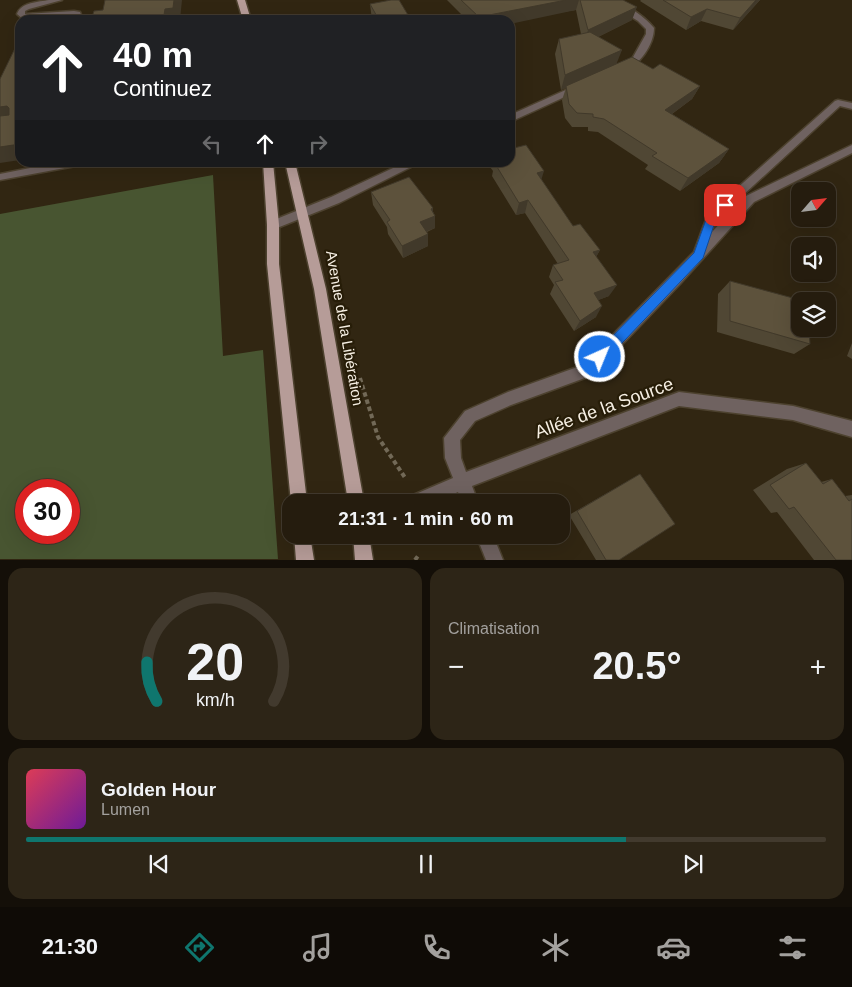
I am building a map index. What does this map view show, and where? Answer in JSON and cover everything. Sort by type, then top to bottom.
[{"type":"main road","points":[[240,0],[245,15]]},
{"type":"main road","points":[[268,167],[273,225],[273,264],[298,494]]},
{"type":"main road","name":"Avenue de la Libération","points":[[292,167],[305,212],[355,494]]},
{"type":"main road","points":[[303,544],[304,560]]},
{"type":"main road","points":[[362,544],[364,560]]},
{"type":"street","points":[[608,0],[642,19],[650,28],[650,34],[636,61],[618,70]]},
{"type":"street","points":[[515,117],[591,82]]},
{"type":"street","points":[[699,255],[712,217],[838,103],[852,106]]},
{"type":"street","points":[[467,494],[453,458],[452,438],[470,416],[508,399],[588,370],[750,199],[852,150]]},
{"type":"street","points":[[273,225],[405,167]]},
{"type":"street","name":"Allée de la Source","points":[[435,494],[679,399],[793,413],[849,430]]},
{"type":"street","points":[[488,544],[495,560]]},
{"type":"lane","points":[[22,15],[22,10],[28,7],[59,0]]},
{"type":"lane","points":[[57,15],[74,13],[77,15]]},
{"type":"lane","points":[[0,177],[54,167]]},
{"type":"green space","points":[[213,175],[223,356],[263,350],[278,559],[0,559],[0,214]]},
{"type":"building","points":[[105,0],[174,0],[173,8],[165,9],[164,15],[93,15],[94,11],[103,10]]},
{"type":"building","points":[[399,0],[408,15],[376,15],[370,4]]},
{"type":"building","points":[[461,0],[566,0],[489,15],[477,15]]},
{"type":"building","points":[[580,0],[623,0],[637,7],[588,30]]},
{"type":"building","points":[[663,0],[756,0],[740,18],[707,9],[691,17]]},
{"type":"building","points":[[590,32],[622,50],[565,75],[559,39]]},
{"type":"building","points":[[15,48],[15,145],[0,147],[0,116],[9,115],[9,108],[7,106],[0,107],[0,79]]},
{"type":"building","points":[[632,57],[653,69],[660,64],[700,86],[665,110],[729,149],[688,178],[652,156],[657,153],[604,119],[593,117],[593,114],[577,113],[569,104],[566,86]]},
{"type":"building","points":[[526,145],[544,171],[537,173],[573,226],[580,224],[600,250],[593,252],[617,285],[594,293],[602,306],[580,321],[555,282],[563,280],[553,265],[569,260],[528,200],[519,203],[497,167],[515,167],[515,148]]},
{"type":"building","points":[[409,177],[433,208],[431,209],[435,216],[420,222],[428,234],[402,246],[387,222],[390,220],[371,192]]},
{"type":"building","points":[[730,281],[791,297],[791,337],[810,337],[810,344],[730,321]]},
{"type":"building","points":[[806,463],[823,484],[832,479],[849,501],[852,499],[852,560],[836,560],[794,507],[789,509],[770,485]]},
{"type":"building","points":[[640,474],[675,524],[619,560],[606,560],[577,511]]},
{"type":"route","points":[[600,357],[699,255],[712,217],[725,205]]}]
